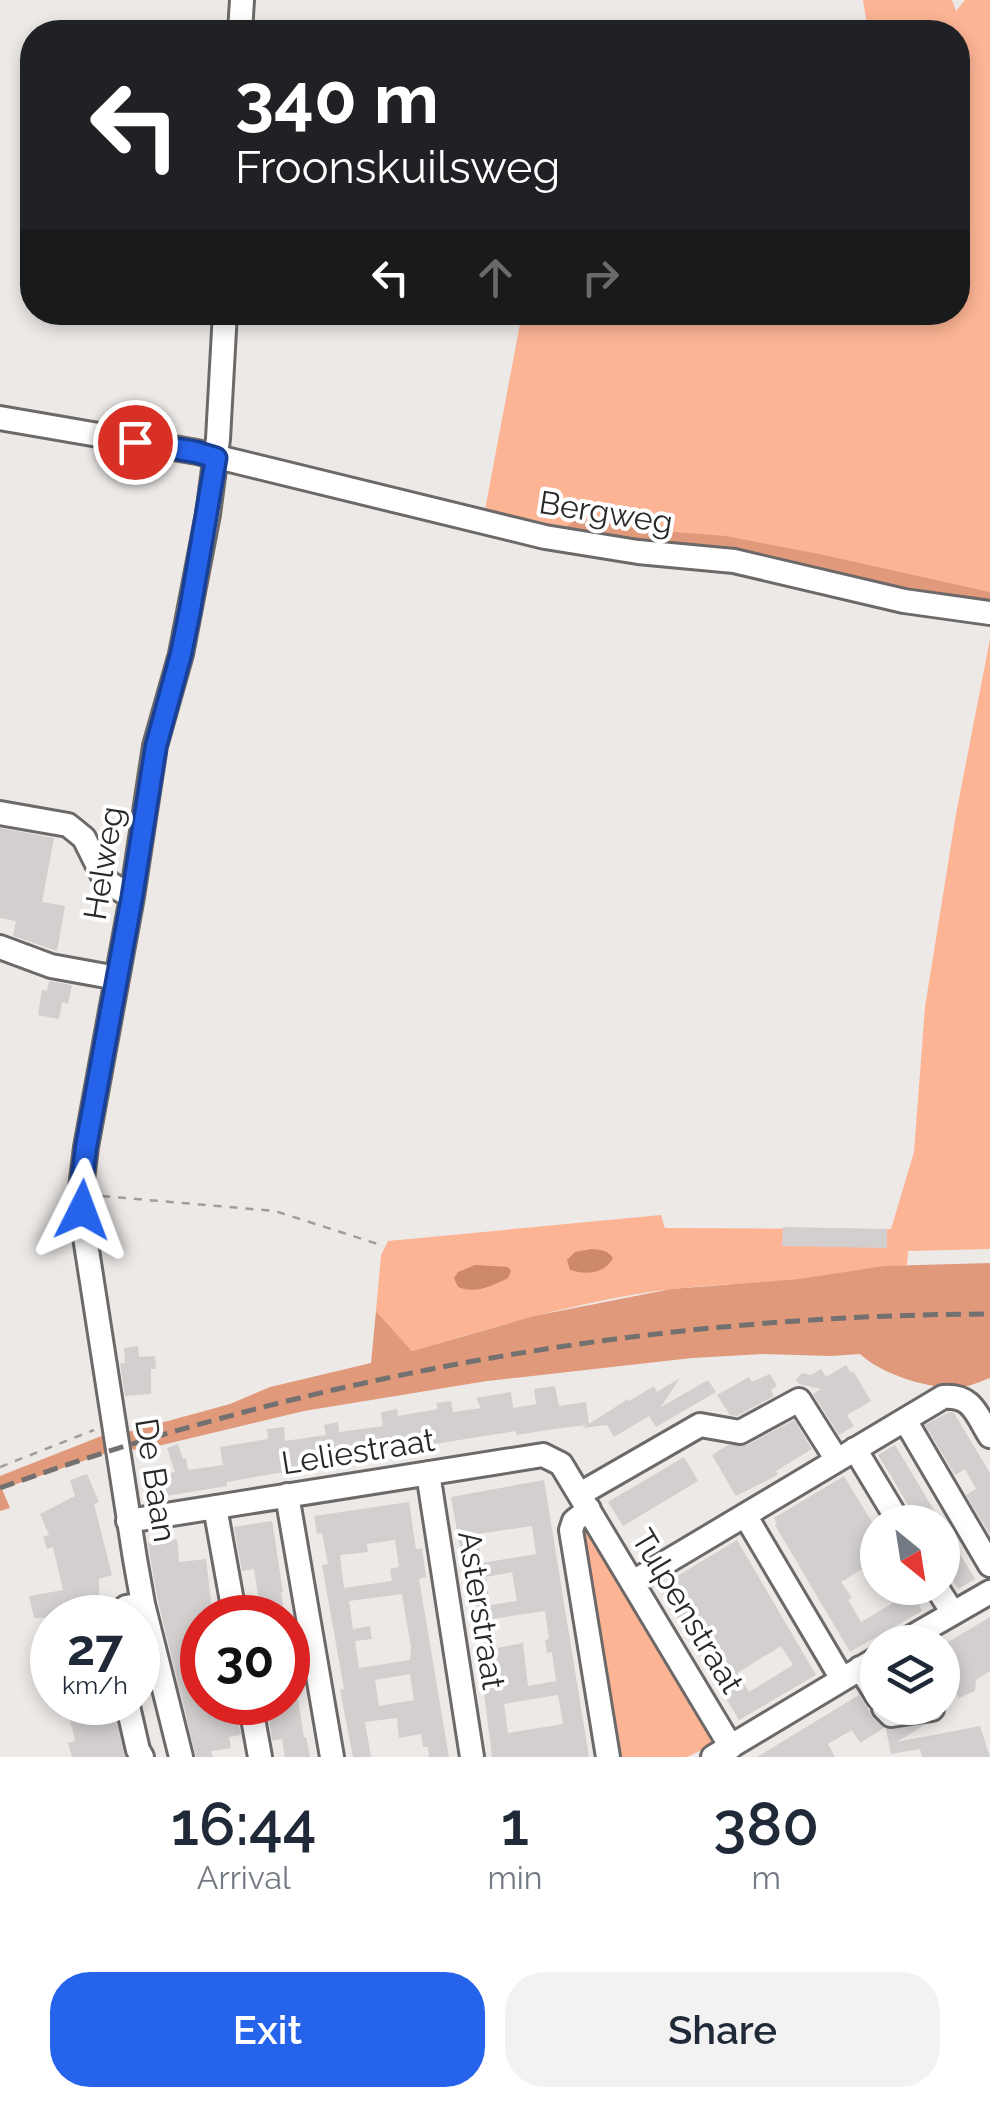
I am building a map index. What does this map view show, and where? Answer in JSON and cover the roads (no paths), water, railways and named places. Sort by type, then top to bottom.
[{"type":"street","name":"Helweg","points":[[106,1366],[83,1224],[81,1196],[86,1147],[156,746],[181,654],[216,458],[224,325]]},
{"type":"street","name":"Bergweg","points":[[0,418],[196,452],[545,537],[638,552],[734,561],[904,600],[990,613]]},
{"type":"street","points":[[0,813],[68,825],[84,838],[109,884],[132,897]]},
{"type":"street","points":[[0,948],[51,966],[117,978]]},
{"type":"street","name":"De Baan","points":[[106,1366],[141,1595]]},
{"type":"street","points":[[633,1582],[943,1397],[957,1396],[969,1402],[990,1436]]},
{"type":"street","points":[[584,1502],[700,1425],[740,1432],[798,1400],[886,1505]]},
{"type":"street","points":[[905,1420],[990,1565]]},
{"type":"street","name":"Leliestraat","points":[[128,1521],[543,1455],[561,1464],[584,1502]]},
{"type":"street","name":"Asterstraat","points":[[428,1473],[472,1757]]},
{"type":"street","points":[[287,1495],[332,1757]]},
{"type":"street","name":"Tulpenstraat","points":[[584,1502],[633,1582],[722,1752]]},
{"type":"street","name":"Tulpenstraat","points":[[584,1502],[572,1530],[608,1757]]},
{"type":"street","points":[[215,1506],[231,1595]]},
{"type":"street","points":[[722,1752],[860,1669],[745,1515]]},
{"type":"street","points":[[932,1625],[990,1592]]},
{"type":"street","points":[[948,1605],[952,1613]]},
{"type":"street","name":"De Baan","points":[[160,1672],[181,1757]]},
{"type":"street","points":[[132,1725],[142,1757]]},
{"type":"street","points":[[254,1725],[260,1757]]},
{"type":"railway","points":[[0,1488],[241,1413],[364,1383],[488,1359],[612,1339],[738,1326],[990,1314]]}]
